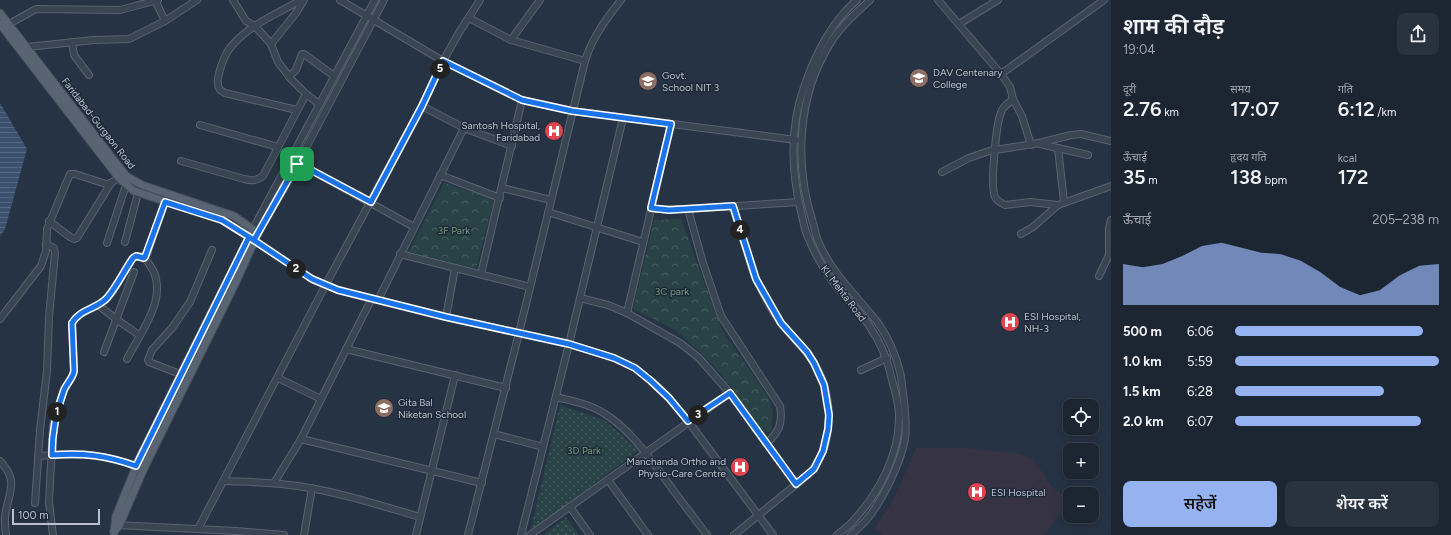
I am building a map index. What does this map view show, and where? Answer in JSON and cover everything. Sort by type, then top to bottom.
[{"type":"main road","name":"Faridabad-Gurgaon Road","points":[[0,13],[27,47],[126,185],[138,193],[222,220],[252,239]]},
{"type":"main road","name":"Faridabad-Gurgaon Road","points":[[0,24],[121,176],[126,176],[142,185],[234,216],[255,231]]},
{"type":"main road","points":[[115,529],[235,284],[255,231]]},
{"type":"main road","points":[[115,529],[116,516],[136,466],[180,374],[252,239]]},
{"type":"street","points":[[9,24],[36,9],[120,10],[156,0],[165,21]]},
{"type":"street","points":[[27,47],[72,42],[129,39],[165,21],[197,0]]},
{"type":"street","points":[[233,0],[246,21],[255,26],[271,44],[278,62],[289,77],[306,94],[319,104]]},
{"type":"street","points":[[297,110],[225,93],[220,90],[217,81],[220,69],[229,49],[255,26],[302,0]]},
{"type":"street","points":[[271,44],[296,13],[302,0]]},
{"type":"street","points":[[340,0],[375,19],[443,61],[522,100],[572,111],[802,141]]},
{"type":"street","points":[[255,231],[319,104],[375,0]]},
{"type":"street","points":[[255,231],[297,164],[384,0]]},
{"type":"street","points":[[198,530],[325,286],[422,106],[443,61],[479,0]]},
{"type":"street","points":[[511,40],[540,0]]},
{"type":"street","name":"KL Mehta Road","points":[[837,535],[853,522],[872,498],[889,467],[897,439],[899,415],[887,358],[870,327],[825,271],[807,233],[799,202],[793,163],[794,126],[799,101],[811,66],[827,36],[850,6],[857,0]]},
{"type":"street","name":"KL Mehta Road","points":[[851,535],[868,517],[884,492],[899,461],[906,424],[901,373],[893,351],[878,324],[834,268],[819,243],[807,204],[801,164],[803,119],[817,69],[831,42],[847,22],[870,0]]},
{"type":"street","points":[[938,0],[1001,74],[1010,87],[1013,99],[1022,116],[1031,145]]},
{"type":"street","points":[[959,24],[998,0]]},
{"type":"street","points":[[1001,74],[1104,0]]},
{"type":"street","points":[[468,535],[506,388],[585,61],[588,51],[600,27],[618,1]]},
{"type":"street","points":[[468,18],[511,40],[585,61]]},
{"type":"street","points":[[72,42],[74,55],[89,75]]},
{"type":"street","points":[[289,77],[296,70],[302,54],[334,76]]},
{"type":"street","points":[[181,161],[252,181],[258,179],[263,176],[306,94]]},
{"type":"street","points":[[1013,99],[1002,110],[995,150],[993,185],[994,194],[998,200],[1005,205],[1030,202],[1061,204]]},
{"type":"street","points":[[481,274],[522,100]]},
{"type":"street","points":[[422,106],[464,128],[512,146]]},
{"type":"street","points":[[521,535],[544,447],[623,118]]},
{"type":"street","points":[[627,313],[671,124]]},
{"type":"street","points":[[200,125],[278,147]]},
{"type":"street","points":[[274,483],[301,439],[346,349],[400,254],[464,128]]},
{"type":"street","points":[[942,172],[969,158],[995,150],[1031,145],[1071,135],[1081,134],[1111,141]]},
{"type":"street","points":[[1039,143],[1088,155]]},
{"type":"street","points":[[1058,148],[1061,204]]},
{"type":"street","points":[[297,164],[371,202],[414,227]]},
{"type":"street","points":[[0,319],[38,271],[45,258],[46,232],[49,221],[70,174],[75,174],[104,183],[111,183]]},
{"type":"street","points":[[440,175],[500,198]]},
{"type":"street","points":[[49,221],[70,237],[74,239],[77,238],[111,183],[121,176]]},
{"type":"street","points":[[107,243],[126,185]]},
{"type":"street","points":[[1021,234],[1033,227],[1061,204],[1111,186]]},
{"type":"street","points":[[502,188],[551,200]]},
{"type":"street","points":[[125,242],[138,193]]},
{"type":"street","points":[[144,258],[147,254],[165,202]]},
{"type":"street","points":[[651,208],[688,209],[799,202]]},
{"type":"street","points":[[733,206],[756,279],[781,323],[807,352],[820,373],[825,389],[829,415],[828,429],[823,451],[814,469],[734,535]]},
{"type":"street","points":[[688,209],[702,260],[721,316],[780,406],[781,420],[779,428],[775,436],[766,444]]},
{"type":"street","points":[[548,212],[643,242]]},
{"type":"street","points":[[1099,276],[1109,255],[1111,220]]},
{"type":"street","points":[[252,239],[304,274],[325,286],[446,317],[569,344],[614,358],[635,368],[669,398],[760,515],[773,535]]},
{"type":"street","points":[[35,503],[40,430],[47,371],[55,253],[54,248],[46,244]]},
{"type":"street","points":[[180,374],[148,362],[148,358],[152,350],[178,320],[190,302],[212,250]]},
{"type":"street","points":[[400,254],[530,287]]},
{"type":"street","points":[[52,535],[49,502],[54,419],[64,389],[74,371],[72,323],[81,314],[98,305],[110,294],[133,258],[138,256],[144,258],[150,264],[156,280],[156,294],[152,314],[126,358]]},
{"type":"street","points":[[446,317],[455,268]]},
{"type":"street","points":[[104,352],[134,272]]},
{"type":"street","points":[[580,298],[608,305],[627,313],[682,344],[707,365],[730,393],[796,484]]},
{"type":"street","points":[[98,305],[139,335]]},
{"type":"street","points":[[346,349],[506,388]]},
{"type":"street","points":[[861,370],[887,358]]},
{"type":"street","points":[[416,535],[455,376]]},
{"type":"street","points":[[278,378],[321,399]]},
{"type":"street","points":[[530,535],[646,453],[688,421],[730,393]]},
{"type":"street","points":[[556,397],[584,404],[604,413],[623,428],[646,453],[707,535]]},
{"type":"street","points":[[494,434],[544,447]]},
{"type":"street","points":[[301,439],[482,483]]},
{"type":"street","points":[[39,456],[79,453],[118,459],[136,466]]},
{"type":"street","points":[[0,461],[10,474],[12,483],[6,514],[6,535]]},
{"type":"street","points":[[608,480],[648,535]]},
{"type":"street","points":[[224,481],[274,483],[312,488],[420,516]]},
{"type":"street","points":[[304,535],[312,488]]},
{"type":"street","points":[[570,507],[590,535]]},
{"type":"street","points":[[115,529],[198,530],[284,535]]},
{"type":"shaded area","name":"ESI Hospital","points":[[916,448],[968,448],[1021,454],[1032,459],[1051,486],[1063,495],[1063,509],[1045,535],[884,535],[874,529],[894,498]]},
{"type":"green space","name":"3F Park","points":[[444,183],[494,199],[476,270],[408,253]]},
{"type":"green space","name":"3C park","points":[[681,219],[722,330],[770,400],[773,414],[771,432],[763,431],[744,407],[730,385],[704,356],[677,331],[633,309],[654,220]]},
{"type":"green space","name":"3D Park","points":[[560,405],[604,420],[639,450],[530,532]]},
{"type":"green space","points":[[566,517],[579,535],[543,535]]},
{"type":"water","points":[[0,103],[27,149],[5,229],[0,236]]},
{"type":"place","name":"DAV Centenary College","points":[[919,78]]},
{"type":"place","name":"Govt. School NIT 3","points":[[648,81]]},
{"type":"place","name":"Santosh Hospital, Faridabad","points":[[554,131]]},
{"type":"place","name":"ESI Hospital, NH-3","points":[[1010,322]]},
{"type":"place","name":"Gita Bal Niketan School","points":[[384,408]]},
{"type":"place","name":"Manchanda Ortho and Physio-Care Centre","points":[[740,467]]},
{"type":"place","name":"ESI Hospital","points":[[977,492]]},
{"type":"route","points":[[443,61],[522,100],[572,111],[671,124],[651,208],[669,210],[733,206],[752,271],[756,279],[781,323],[807,352],[820,373],[824,385],[829,415],[826,440],[820,459],[814,469],[796,484],[730,393],[688,421],[669,398],[651,381],[635,368],[614,358],[569,344],[446,317],[325,286],[304,274],[249,237],[230,277],[214,305],[136,466],[118,459],[96,455],[79,453],[52,455],[54,419],[64,389],[72,376],[75,367],[72,323],[85,311],[103,302],[110,294],[133,258],[136,256],[145,257],[165,202],[222,220],[254,240],[297,164],[371,202],[422,106],[443,61]]}]
